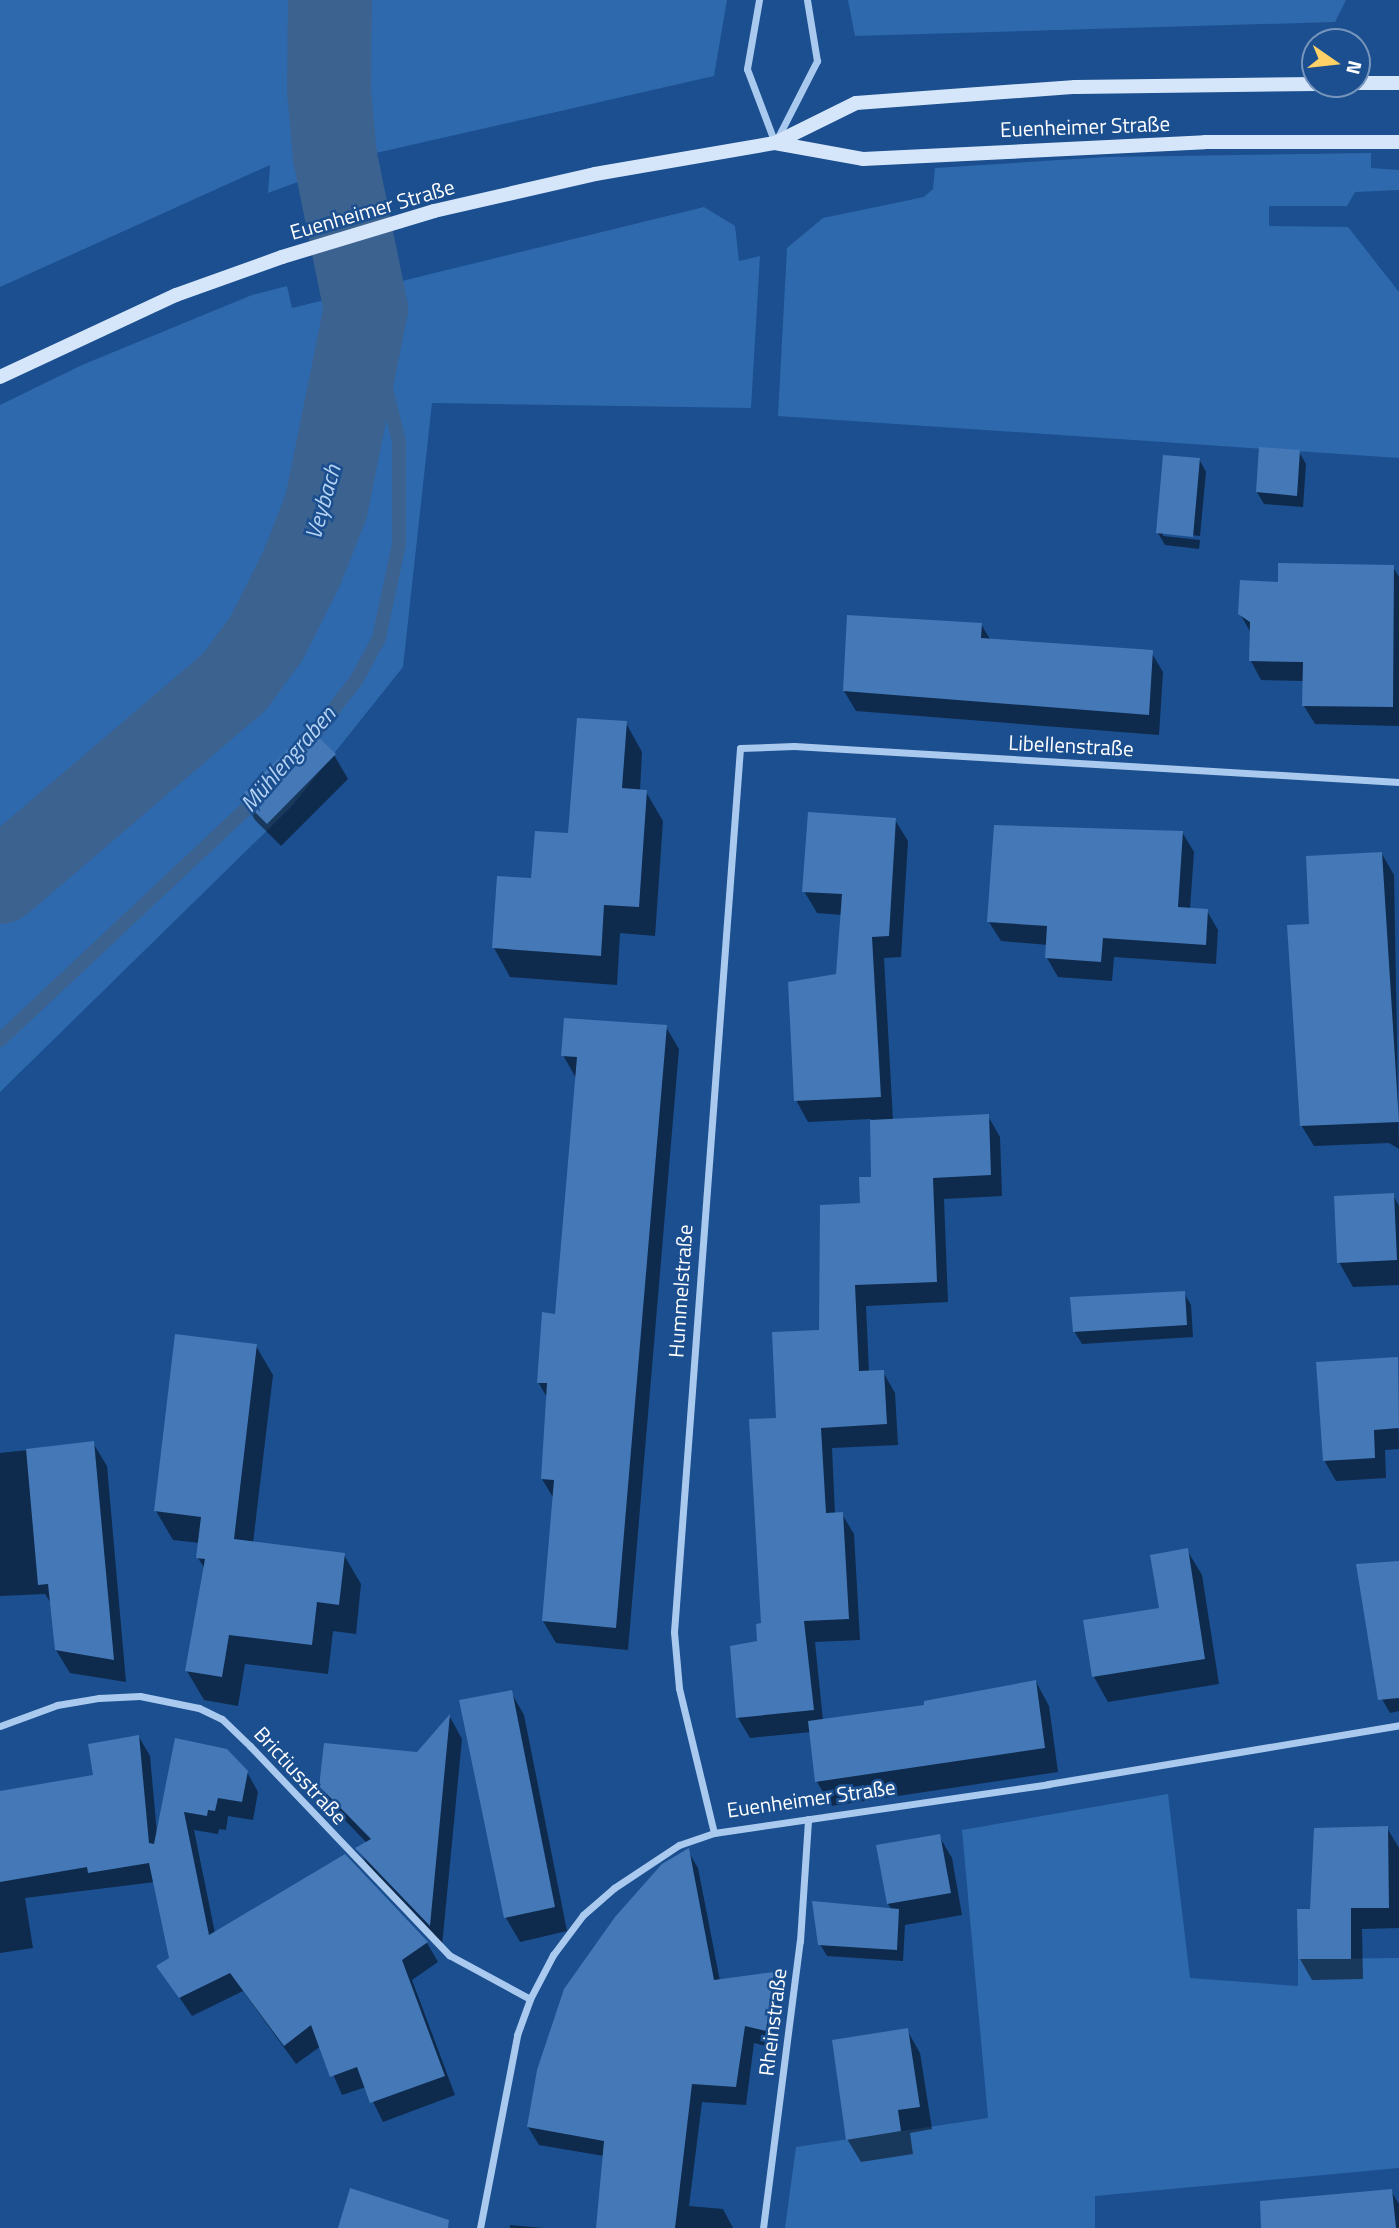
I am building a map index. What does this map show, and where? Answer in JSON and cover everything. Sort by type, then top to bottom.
[{"type":"main road","points":[[1371,83],[1399,83]]},
{"type":"main road","name":"Euenheimer Straße","points":[[0,377],[176,295],[282,257],[434,211],[608,171],[775,143],[856,103],[1051,88],[1301,84]]},
{"type":"main road","name":"Euenheimer Straße","points":[[775,143],[863,159],[1205,142],[1399,142]]},
{"type":"street","points":[[760,0],[747,69],[775,143]]},
{"type":"street","points":[[775,143],[817,61],[807,0]]},
{"type":"street","name":"Libellenstraße","points":[[740,748],[794,746],[1399,782]]},
{"type":"street","name":"Hummelstraße","points":[[714,1833],[679,1688],[674,1632],[740,748]]},
{"type":"street","name":"Brictiusstraße","points":[[0,1726],[57,1705],[99,1698],[140,1696],[200,1708],[222,1720],[250,1746],[449,1955],[530,1999]]},
{"type":"street","name":"Euenheimer Straße","points":[[480,2228],[517,2035],[530,1999],[554,1955],[583,1915],[651,1862],[679,1845],[714,1833],[1048,1784],[1399,1725]]},
{"type":"street","name":"Rheinstraße","points":[[763,2228],[800,1941],[808,1819]]},
{"type":"shaded area","points":[[0,0],[727,0],[714,76],[376,153],[268,193],[270,165],[0,287]]},
{"type":"shaded area","points":[[848,0],[1346,0],[1335,22],[855,36]]},
{"type":"shaded area","points":[[1371,153],[1371,168],[1399,170],[1399,190],[1355,192],[1347,206],[1269,206],[1269,226],[1348,227],[1399,292],[1399,458],[778,416],[787,248],[823,218],[924,197],[933,189],[935,168],[1106,157]]},
{"type":"shaded area","points":[[704,207],[735,226],[739,261],[760,256],[751,408],[432,403],[403,667],[292,806],[0,1092],[0,405],[82,365],[252,295],[287,286],[292,308]]},
{"type":"shaded area","points":[[1168,1794],[1190,1978],[1298,1986],[1298,1959],[1399,1958],[1399,2168],[1095,2196],[1095,2228],[785,2228],[796,2147],[988,2118],[962,1830]]},
{"type":"building","points":[[1259,447],[1300,450],[1297,496],[1256,492]]},
{"type":"building","points":[[1163,455],[1200,458],[1193,537],[1156,533]]},
{"type":"building","points":[[1278,563],[1394,565],[1393,707],[1302,706],[1303,662],[1249,661],[1250,622],[1238,614],[1240,580],[1278,582]]},
{"type":"building","points":[[847,615],[982,623],[981,638],[1153,650],[1149,715],[843,691]]},
{"type":"building","points":[[577,718],[627,721],[622,788],[647,790],[639,907],[604,905],[601,956],[492,948],[497,876],[531,878],[535,831],[568,833]]},
{"type":"building","points":[[309,728],[336,754],[267,824],[240,797]]},
{"type":"building","points":[[808,812],[896,818],[889,936],[872,937],[881,1097],[794,1101],[788,982],[836,974],[842,894],[802,892]]},
{"type":"building","points":[[994,825],[1183,831],[1178,907],[1208,909],[1206,945],[1103,938],[1101,962],[1045,958],[1047,926],[987,922]]},
{"type":"building","points":[[1382,852],[1399,1122],[1300,1126],[1287,925],[1309,924],[1306,856]]},
{"type":"building","points":[[564,1018],[667,1025],[616,1628],[542,1621],[554,1480],[541,1479],[547,1383],[537,1383],[542,1312],[555,1314],[577,1057],[561,1056]]},
{"type":"building","points":[[989,1114],[991,1175],[933,1178],[937,1282],[855,1285],[859,1371],[884,1370],[887,1424],[821,1428],[826,1513],[843,1512],[849,1619],[804,1621],[814,1710],[736,1718],[730,1646],[757,1641],[756,1624],[761,1623],[749,1419],[776,1418],[772,1332],[819,1330],[820,1205],[860,1203],[859,1177],[871,1177],[870,1120]]},
{"type":"building","points":[[1394,1193],[1397,1260],[1337,1263],[1334,1196]]},
{"type":"building","points":[[1185,1291],[1187,1325],[1073,1332],[1070,1297]]},
{"type":"building","points":[[175,1334],[257,1344],[234,1539],[345,1553],[339,1605],[317,1602],[312,1645],[229,1635],[222,1677],[185,1671],[205,1559],[196,1558],[201,1517],[154,1511]]},
{"type":"building","points":[[1398,1357],[1399,1428],[1374,1430],[1375,1458],[1323,1461],[1316,1362]]},
{"type":"building","points":[[94,1441],[114,1660],[55,1650],[48,1584],[38,1585],[26,1449]]},
{"type":"building","points":[[1188,1548],[1205,1659],[1092,1677],[1083,1620],[1159,1608],[1150,1555]]},
{"type":"building","points":[[1399,1561],[1399,1698],[1378,1700],[1356,1564]]},
{"type":"building","points":[[1036,1680],[1045,1748],[815,1782],[808,1721],[924,1705],[924,1701]]},
{"type":"building","points":[[512,1690],[555,1907],[504,1918],[459,1700]]},
{"type":"building","points":[[450,1714],[430,1926],[355,1848],[371,1839],[320,1787],[320,1778],[324,1743],[417,1752]]},
{"type":"building","points":[[139,1735],[149,1843],[154,1844],[175,1738],[227,1749],[248,1771],[242,1802],[218,1798],[215,1811],[208,1810],[207,1816],[184,1812],[209,1935],[345,1854],[428,1942],[402,1960],[445,2076],[370,2103],[357,2067],[330,2077],[311,2025],[284,2046],[230,1973],[179,1998],[156,1966],[169,1958],[149,1863],[88,1873],[87,1867],[0,1882],[0,1791],[93,1775],[88,1744]]},
{"type":"building","points":[[1388,1826],[1389,1908],[1351,1908],[1351,1959],[1298,1959],[1297,1909],[1310,1909],[1314,1828]]},
{"type":"building","points":[[940,1834],[951,1893],[887,1904],[876,1845]]},
{"type":"building","points":[[689,1848],[714,1980],[774,1972],[766,2031],[745,2026],[736,2087],[692,2084],[675,2228],[596,2228],[604,2141],[527,2127],[537,2070],[564,1989],[615,1917],[662,1864]]},
{"type":"building","points":[[812,1901],[899,1909],[897,1950],[818,1945]]},
{"type":"building","points":[[908,2028],[920,2107],[898,2110],[901,2131],[846,2140],[832,2040]]},
{"type":"building","points":[[350,2188],[449,2220],[448,2228],[338,2228]]},
{"type":"building","points":[[1392,2189],[1396,2228],[1261,2228],[1260,2201]]},
{"type":"waterway","name":"Veybach","points":[[0,882],[235,681],[266,639],[301,570],[326,507],[366,309],[335,157],[329,90],[330,0]]},
{"type":"waterway","name":"Mühlengraben","points":[[305,746],[357,679],[379,638],[399,544],[399,441],[366,309]]},
{"type":"waterway","name":"Mühlengraben","points":[[0,1040],[263,793]]}]
